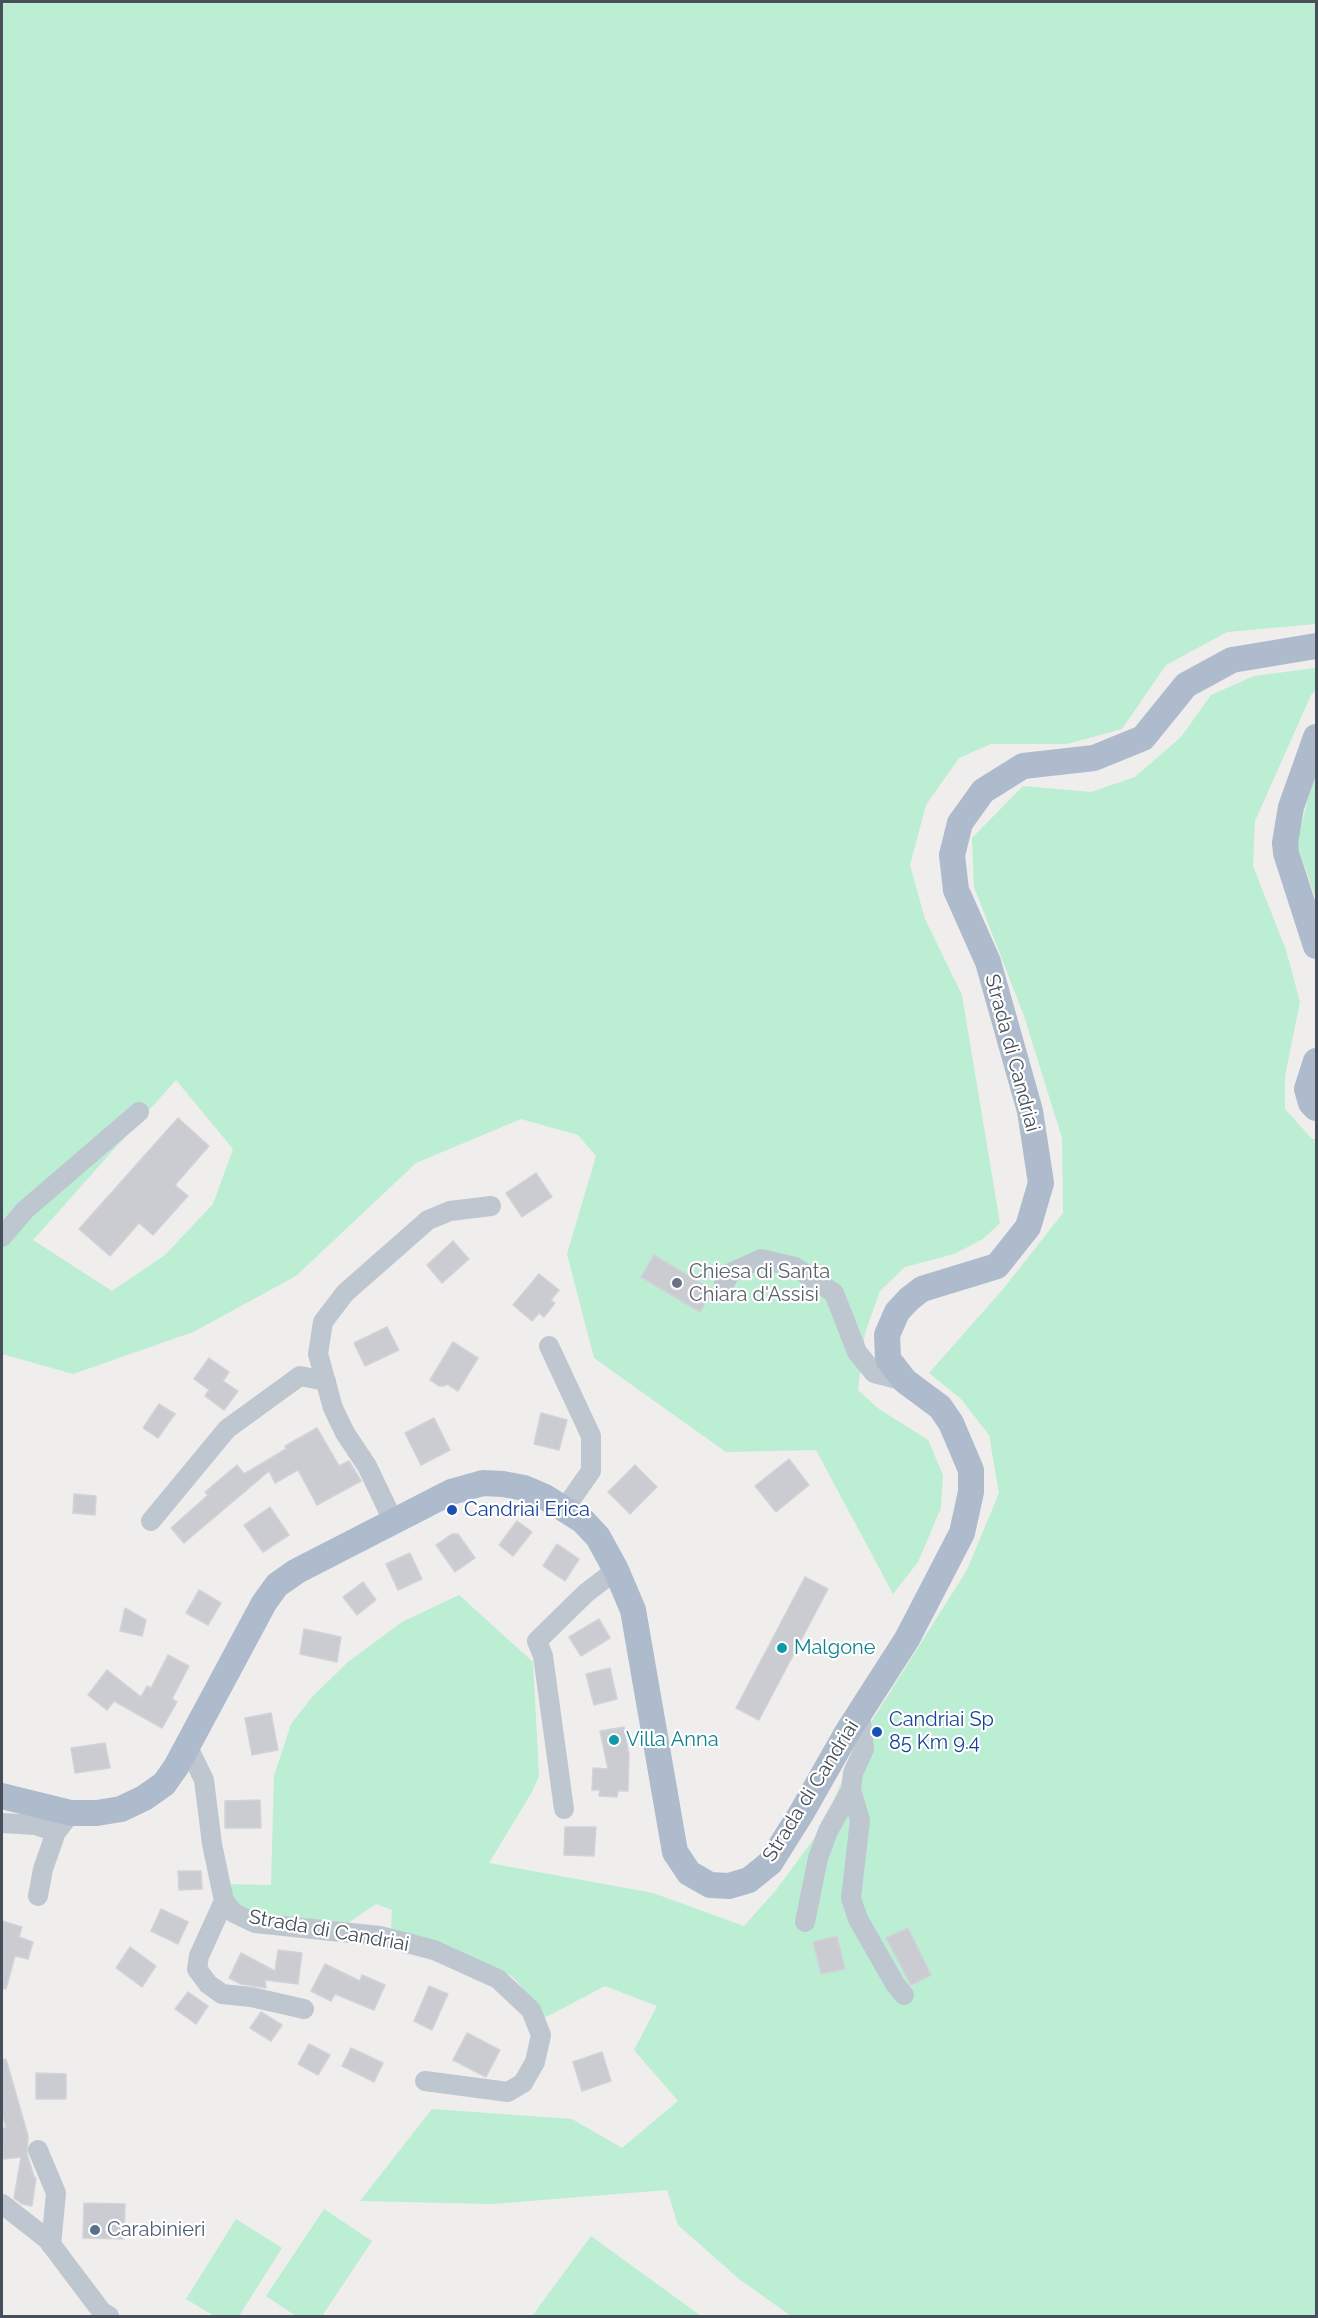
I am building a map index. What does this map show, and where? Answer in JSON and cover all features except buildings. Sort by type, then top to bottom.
[{"type":"main road","name":"Strada di Candriai","points":[[2,1796],[63,1822],[121,1809],[144,1798],[164,1784],[188,1747],[260,1611],[277,1585],[297,1571],[452,1492],[483,1484],[503,1484],[524,1488],[565,1508],[598,1537],[616,1570],[633,1610],[675,1852],[689,1873],[711,1885],[729,1886],[749,1880],[770,1863],[860,1713],[908,1639],[962,1533],[971,1492],[971,1470],[951,1423],[940,1407],[906,1381],[888,1359],[887,1335],[897,1312],[922,1289],[997,1266],[1028,1227],[1041,1184],[1030,1111],[988,962],[956,891],[952,855],[960,823],[983,791],[1023,766],[1094,758],[1143,738],[1186,685],[1232,660],[1317,646]]},
{"type":"main road","points":[[1317,736],[1291,807],[1285,843],[1286,853],[1317,946]]},
{"type":"main road","points":[[1317,1061],[1307,1089],[1311,1102],[1317,1108]]},
{"type":"street","points":[[2,1237],[25,1210],[139,1112]]},
{"type":"street","points":[[396,1520],[388,1510],[367,1466],[345,1433],[333,1408],[318,1354],[323,1322],[345,1293],[428,1220],[450,1211],[491,1206]]},
{"type":"street","points":[[724,1284],[730,1273],[761,1259],[795,1267],[834,1293],[857,1352],[874,1373],[906,1381]]},
{"type":"street","points":[[549,1346],[591,1436],[591,1472],[565,1508]]},
{"type":"street","points":[[151,1521],[227,1429],[300,1376],[326,1380]]},
{"type":"street","points":[[564,1809],[543,1656],[537,1641],[586,1593],[616,1570]]},
{"type":"street","name":"Strada di Candriai","points":[[805,1922],[818,1858],[828,1831],[851,1790],[853,1773],[864,1749],[860,1713]]},
{"type":"street","name":"Strada di Candriai","points":[[188,1747],[204,1780],[212,1844],[224,1901],[234,1913],[255,1923],[380,1936],[434,1950],[498,1979],[531,2010],[541,2036],[535,2062],[523,2083],[508,2092],[425,2081]]},
{"type":"street","name":"Strada di Candriai","points":[[851,1790],[861,1820],[851,1898],[858,1919],[895,1984],[904,1995]]},
{"type":"street","points":[[38,1896],[43,1869],[63,1822]]},
{"type":"street","name":"Strada di Candriai","points":[[2,1823],[36,1826],[63,1822]]},
{"type":"street","name":"Strada di Candriai","points":[[224,1901],[199,1956],[197,1969],[208,1984],[222,1994],[250,1996],[304,2009]]},
{"type":"street","points":[[38,2150],[56,2193],[51,2245]]},
{"type":"street","points":[[2,2204],[47,2239],[102,2312],[109,2316]]},
{"type":"green space","points":[[2,2],[1316,2],[1316,624],[1227,632],[1166,665],[1122,729],[1067,744],[991,744],[959,758],[926,805],[910,865],[925,919],[962,995],[1000,1223],[983,1239],[954,1254],[905,1267],[880,1291],[865,1333],[858,1390],[879,1409],[928,1440],[943,1475],[941,1508],[918,1562],[893,1594],[816,1450],[726,1452],[594,1358],[567,1254],[596,1156],[578,1135],[521,1119],[416,1163],[296,1276],[193,1332],[73,1374],[2,1354]],"holes":[[[176,1080],[233,1149],[213,1204],[165,1255],[112,1291],[33,1240]]]},
{"type":"green space","points":[[1316,668],[1316,690],[1311,695],[1255,821],[1253,866],[1286,950],[1300,1002],[1285,1076],[1285,1109],[1312,1139],[1316,1139],[1316,2316],[791,2316],[739,2279],[678,2225],[667,2190],[492,2204],[360,2201],[432,2109],[572,2119],[622,2148],[678,2101],[634,2050],[657,2006],[605,1986],[544,2018],[534,2001],[512,1976],[464,1953],[391,1929],[392,1910],[376,1904],[345,1925],[270,1919],[242,1911],[229,1900],[225,1884],[271,1885],[274,1776],[291,1724],[313,1696],[348,1662],[402,1622],[459,1595],[533,1662],[539,1776],[532,1792],[489,1863],[653,1893],[744,1926],[776,1890],[824,1825],[856,1746],[967,1570],[999,1493],[989,1435],[961,1399],[929,1373],[1004,1288],[1063,1213],[1062,1138],[1024,1016],[974,887],[972,838],[1023,786],[1091,792],[1135,777],[1181,737],[1211,695],[1254,676]]},
{"type":"green space","points":[[1316,777],[1316,900],[1297,844],[1308,798]]},
{"type":"green space","points":[[324,2209],[372,2241],[322,2316],[296,2316],[266,2296]]},
{"type":"green space","points":[[236,2219],[282,2248],[239,2316],[214,2316],[186,2299]]},
{"type":"green space","points":[[591,2236],[701,2316],[532,2316]]},
{"type":"place","name":"Chiesa di Santa Chiara d'Assisi","points":[[677,1283]]},
{"type":"place","name":"Candriai Erica","points":[[452,1510]]},
{"type":"place","name":"Malgone","points":[[782,1648]]},
{"type":"place","name":"Candriai Sp 85 Km 9.4","points":[[877,1732]]},
{"type":"place","name":"Villa Anna","points":[[614,1740]]},
{"type":"place","name":"Carabinieri","points":[[95,2230]]}]
